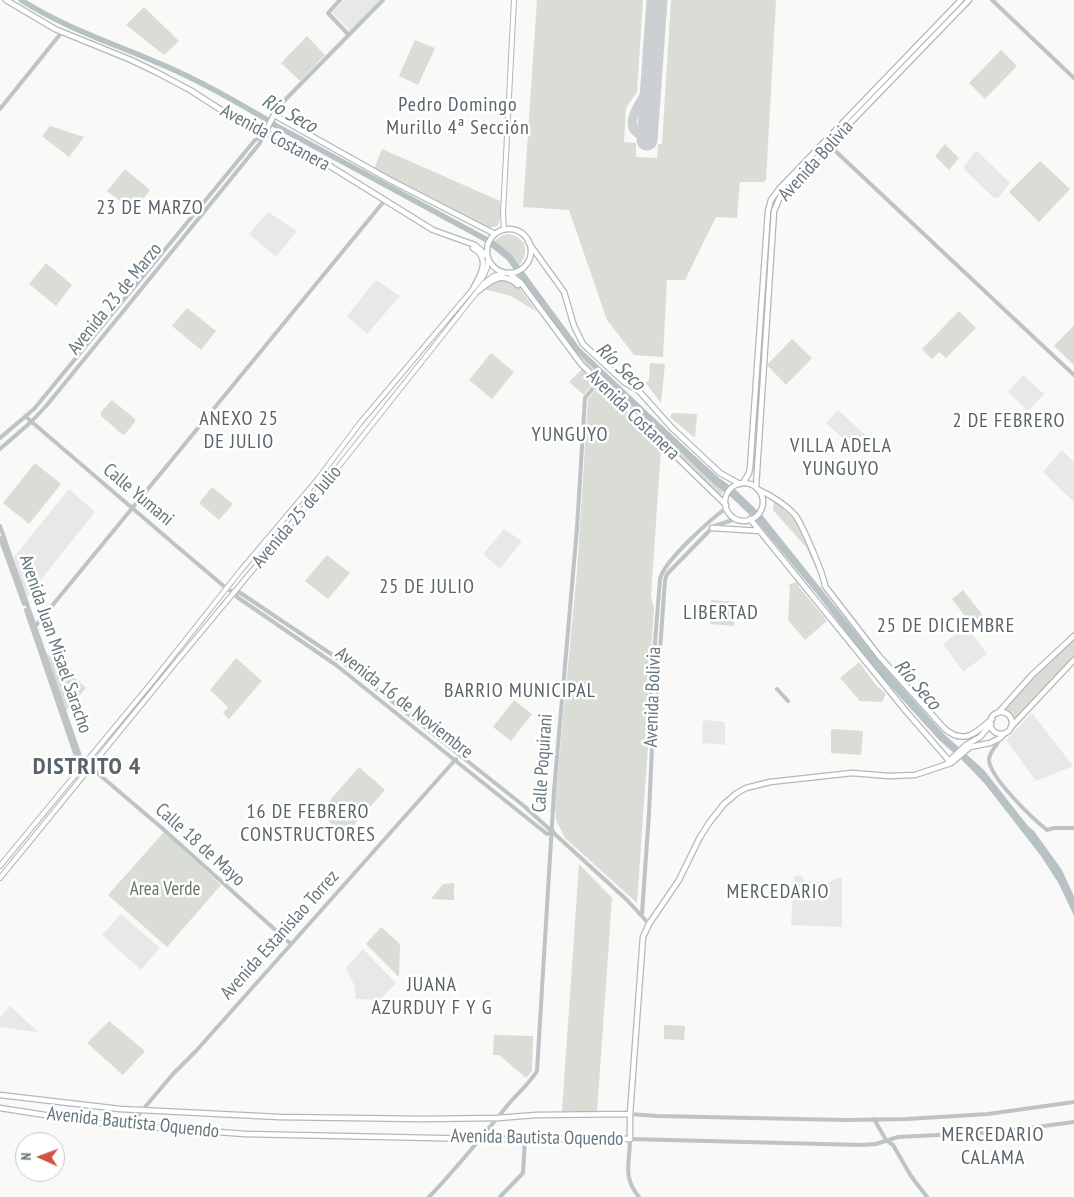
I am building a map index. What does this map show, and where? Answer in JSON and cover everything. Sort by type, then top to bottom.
[{"type":"main road","name":"Avenida Costanera","points":[[6,0],[62,32],[149,68],[190,90],[263,136],[275,136],[325,163],[433,230],[475,245],[488,257]]},
{"type":"main road","points":[[504,230],[503,214],[514,0]]},
{"type":"main road","name":"Avenida Bolivia","points":[[740,484],[749,473],[750,468],[768,211],[771,200],[779,189],[961,0]]},
{"type":"main road","name":"Avenida Bolivia","points":[[756,488],[774,211],[780,197],[969,0]]},
{"type":"main road","name":"Avenida Costanera","points":[[273,118],[493,236]]},
{"type":"main road","points":[[263,136],[273,118]]},
{"type":"main road","points":[[504,230],[518,231],[528,242],[530,256],[523,268],[516,272],[508,273],[495,269],[488,257],[488,245],[493,236],[504,230]]},
{"type":"main road","points":[[461,241],[476,250],[483,258],[482,272],[474,287]]},
{"type":"main road","name":"Avenida Costanera","points":[[528,242],[561,287],[567,299],[576,333],[583,344],[624,382],[639,391],[672,428],[720,473],[740,484]]},
{"type":"main road","name":"Avenida 25 de Julio","points":[[0,866],[226,588],[317,480],[360,423],[474,287],[485,273],[488,257]]},
{"type":"main road","name":"Avenida Costanera","points":[[508,273],[521,283],[564,343],[598,382],[726,505]]},
{"type":"main road","name":"Avenida 25 de Julio","points":[[0,878],[341,464],[488,279],[508,273]]},
{"type":"main road","points":[[478,291],[492,280],[498,278],[510,279],[516,282],[543,314]]},
{"type":"main road","points":[[756,488],[762,500],[761,509],[752,519],[736,519],[729,513],[726,505],[728,493],[740,484],[756,488],[768,494],[795,516],[822,574],[825,586],[879,656],[945,729],[955,736],[967,736],[975,733],[991,721]]},
{"type":"main road","points":[[752,519],[850,644],[949,762]]},
{"type":"main road","points":[[712,528],[760,531]]},
{"type":"main road","points":[[630,1139],[639,968],[643,937],[649,924],[678,880],[699,838],[724,804],[742,790],[770,782],[852,773],[908,776],[949,762],[980,737],[991,721],[1032,675],[1074,636]]},
{"type":"main road","points":[[965,748],[990,744],[1000,738],[1074,660]]},
{"type":"main road","points":[[998,713],[1008,715],[1012,722],[1011,727]]},
{"type":"main road","points":[[991,721],[995,732],[1005,733]]},
{"type":"main road","name":"Avenida Bautista Oquendo","points":[[0,1095],[143,1111],[279,1118],[498,1118],[536,1115],[630,1114]]},
{"type":"main road","name":"Avenida Bautista Oquendo","points":[[0,1108],[96,1123],[254,1134],[481,1139],[630,1139]]},
{"type":"street","points":[[340,0],[328,13],[348,34]]},
{"type":"street","points":[[273,118],[283,102],[383,0]]},
{"type":"street","points":[[992,0],[1074,78]]},
{"type":"street","points":[[0,109],[62,32]]},
{"type":"street","name":"Avenida 23 de Marzo","points":[[0,438],[26,417],[255,140],[263,136]]},
{"type":"street","name":"Avenida 23 de Marzo","points":[[0,450],[31,422],[260,143],[263,136]]},
{"type":"street","points":[[829,146],[1074,375]]},
{"type":"street","points":[[212,192],[216,197]]},
{"type":"street","points":[[34,628],[385,200]]},
{"type":"street","name":"Calle Poquirani","points":[[498,1118],[537,1071],[556,769],[577,528],[584,398],[598,382]]},
{"type":"street","name":"Calle Yumani","points":[[26,417],[226,588],[235,593]]},
{"type":"street","points":[[0,445],[0,450]]},
{"type":"street","name":"Avenida Bolivia","points":[[642,914],[654,704],[651,694],[661,572],[726,505]]},
{"type":"street","name":"Avenida Bolivia","points":[[657,692],[667,574],[712,528],[736,519]]},
{"type":"street","name":"Avenida Juan Misael Saracho","points":[[0,526],[34,628]]},
{"type":"street","name":"Avenida Juan Misael Saracho","points":[[0,538],[80,757],[84,765],[89,769]]},
{"type":"street","name":"Avenida 16 de Noviembre","points":[[235,593],[239,592],[340,660],[524,806],[642,914],[649,924]]},
{"type":"street","name":"Avenida 16 de Noviembre","points":[[235,593],[237,597],[336,665],[548,834],[553,831]]},
{"type":"street","points":[[777,689],[788,701]]},
{"type":"street","points":[[1000,738],[990,755],[991,768],[1027,813],[1047,830],[1074,828]]},
{"type":"street","name":"Avenida Estanislao Torrez","points":[[129,1126],[173,1074],[459,756]]},
{"type":"street","name":"Calle 18 de Mayo","points":[[89,769],[163,828],[291,944]]},
{"type":"street","name":"Avenida Bautista Oquendo","points":[[630,1114],[846,1120],[907,1119],[988,1114],[1074,1102]]},
{"type":"street","points":[[429,1197],[498,1118]]},
{"type":"street","points":[[874,1119],[886,1140],[893,1145],[911,1176],[927,1197]]},
{"type":"street","name":"Avenida Bautista Oquendo","points":[[630,1139],[861,1146],[876,1144],[898,1137],[999,1132],[1074,1122]]},
{"type":"street","points":[[500,1197],[523,1173],[525,1139]]},
{"type":"street","points":[[630,1139],[628,1177],[639,1197]]},
{"type":"shaded area","points":[[344,0],[380,0],[350,31],[332,12]]},
{"type":"shaded area","name":"Río Seco","points":[[273,121],[495,241],[511,254],[580,348],[686,448],[718,477],[736,490],[763,516],[879,661],[944,734],[984,770],[1034,831],[1062,870],[1074,896],[1074,916],[1059,884],[1041,856],[985,784],[939,740],[872,666],[820,598],[757,522],[731,497],[715,485],[568,344],[507,260],[483,241],[271,126]]},
{"type":"shaded area","points":[[975,152],[978,152],[1010,183],[998,198],[994,198],[964,169]]},
{"type":"shaded area","points":[[268,212],[297,231],[276,257],[249,234]]},
{"type":"shaded area","points":[[376,280],[400,296],[367,334],[347,316]]},
{"type":"shaded area","points":[[1023,375],[1044,394],[1028,411],[1008,392]]},
{"type":"shaded area","points":[[838,410],[870,439],[858,452],[826,423]]},
{"type":"shaded area","points":[[1062,450],[1074,462],[1074,502],[1043,472]]},
{"type":"shaded area","points":[[69,489],[95,512],[28,596],[26,596],[14,557]]},
{"type":"shaded area","points":[[504,529],[522,541],[500,569],[483,554]]},
{"type":"shaded area","points":[[966,626],[987,654],[963,671],[943,644]]},
{"type":"shaded area","points":[[1032,713],[1073,766],[1036,781],[1006,740]]},
{"type":"shaded area","points":[[705,720],[725,722],[725,745],[702,743],[703,722]]},
{"type":"shaded area","points":[[794,876],[801,876],[805,881],[831,882],[836,878],[842,878],[842,927],[791,925]]},
{"type":"shaded area","points":[[121,914],[160,948],[141,970],[102,935]]},
{"type":"shaded area","points":[[363,949],[396,983],[380,1000],[356,999],[354,985],[346,968]]},
{"type":"shaded area","points":[[10,1006],[37,1032],[0,1027],[0,1017]]},
{"type":"green space","points":[[537,0],[643,0],[637,92],[626,108],[624,142],[636,143],[636,157],[657,158],[658,144],[662,144],[671,0],[776,0],[766,180],[763,182],[740,182],[737,218],[716,217],[685,280],[667,280],[663,357],[634,355],[607,320],[569,210],[523,207]]},
{"type":"green space","points":[[144,7],[179,41],[164,55],[126,25]]},
{"type":"green space","points":[[307,36],[325,55],[300,81],[281,63]]},
{"type":"green space","points":[[415,40],[435,48],[418,85],[399,76]]},
{"type":"green space","points":[[1001,50],[1017,66],[985,99],[969,83]]},
{"type":"green space","points":[[50,126],[84,137],[69,157],[42,136]]},
{"type":"green space","points":[[945,144],[959,158],[949,170],[935,156]]},
{"type":"green space","points":[[382,149],[500,201],[498,226],[488,228],[374,169]]},
{"type":"green space","points":[[1040,161],[1070,189],[1039,222],[1009,192]]},
{"type":"green space","points":[[125,169],[150,190],[133,211],[107,191]]},
{"type":"green space","points":[[508,234],[519,238],[524,246],[525,255],[519,265],[511,254],[495,241]]},
{"type":"green space","points":[[46,263],[72,285],[56,306],[29,284]]},
{"type":"green space","points":[[505,279],[518,286],[537,312],[511,296],[483,289],[491,281]]},
{"type":"green space","points":[[187,308],[216,331],[201,350],[172,326]]},
{"type":"green space","points":[[959,311],[976,328],[946,358],[939,352],[932,359],[922,349]]},
{"type":"green space","points":[[1074,325],[1074,365],[1054,346]]},
{"type":"green space","points":[[792,339],[812,358],[786,385],[767,365]]},
{"type":"green space","points":[[568,344],[723,491],[721,495],[602,383]]},
{"type":"green space","points":[[491,353],[514,372],[492,399],[469,380]]},
{"type":"green space","points":[[650,363],[665,364],[661,403],[645,382],[649,381]]},
{"type":"green space","points":[[582,369],[594,381],[584,395],[569,382]]},
{"type":"green space","points":[[598,386],[661,448],[651,596],[654,608],[648,698],[651,704],[637,903],[565,838],[556,820],[555,802],[577,571],[588,399]]},
{"type":"green space","points":[[112,400],[135,419],[135,422],[125,434],[122,434],[101,416],[101,412]]},
{"type":"green space","points":[[672,413],[697,414],[695,438],[670,417]]},
{"type":"green space","points":[[35,463],[61,484],[29,524],[3,503]]},
{"type":"green space","points":[[212,487],[233,504],[219,520],[199,503]]},
{"type":"green space","points":[[774,501],[795,520],[821,575],[820,577],[806,547],[773,510]]},
{"type":"green space","points":[[327,555],[350,573],[328,599],[305,581]]},
{"type":"green space","points":[[797,582],[827,621],[805,640],[788,620],[790,587],[788,585]]},
{"type":"green space","points":[[963,590],[985,618],[973,627],[952,599]]},
{"type":"green space","points":[[711,600],[736,602],[734,626],[710,624]]},
{"type":"green space","points":[[1074,639],[1074,657],[1015,721],[1010,712],[1004,709]]},
{"type":"green space","points":[[45,652],[86,688],[66,711]]},
{"type":"green space","points":[[236,658],[262,681],[229,719],[223,713],[228,707],[210,690]]},
{"type":"green space","points":[[859,662],[875,684],[886,694],[882,702],[860,701],[840,678]]},
{"type":"green space","points":[[514,700],[532,714],[511,741],[493,727]]},
{"type":"green space","points":[[831,730],[863,731],[861,755],[831,753]]},
{"type":"green space","points":[[359,767],[385,790],[345,835],[321,815],[327,807],[326,805]]},
{"type":"green space","name":"Area Verde","points":[[164,832],[221,885],[167,947],[108,895]]},
{"type":"green space","points":[[579,864],[612,898],[597,1112],[562,1111]]},
{"type":"green space","points":[[454,883],[454,900],[431,899],[443,884]]},
{"type":"green space","points":[[381,927],[400,944],[399,976],[366,944]]},
{"type":"green space","points":[[109,1021],[145,1051],[123,1075],[87,1043]]},
{"type":"green space","points":[[664,1025],[685,1026],[684,1040],[664,1039]]},
{"type":"green space","points":[[494,1035],[533,1036],[532,1071],[526,1078],[499,1055],[493,1055]]},
{"type":"waterway","name":"Río Seco","points":[[21,0],[55,19],[191,78],[234,100],[274,124]]},
{"type":"taxiway","points":[[648,134],[642,135],[635,131],[632,125],[635,111],[651,84]]},
{"type":"runway","points":[[647,140],[657,0]]},
{"type":"district","name":"Pedro Domingo Murillo 4ª Sección","points":[[458,116]]},
{"type":"district","name":"23 DE MARZO","points":[[150,208]]},
{"type":"district","name":"2 DE FEBRERO","points":[[1009,421]]},
{"type":"district","name":"ANEXO 25 DE JULIO","points":[[239,430]]},
{"type":"district","name":"YUNGUYO","points":[[570,435]]},
{"type":"district","name":"VILLA ADELA YUNGUYO","points":[[841,458]]},
{"type":"district","name":"25 DE JULIO","points":[[427,587]]},
{"type":"district","name":"LIBERTAD","points":[[721,613]]},
{"type":"district","name":"25 DE DICIEMBRE","points":[[946,626]]},
{"type":"district","name":"BARRIO MUNICIPAL","points":[[520,691]]},
{"type":"district","name":"DISTRITO 4","points":[[87,767]]},
{"type":"district","name":"16 DE FEBRERO CONSTRUCTORES","points":[[308,824]]},
{"type":"district","name":"MERCEDARIO","points":[[778,892]]},
{"type":"district","name":"JUANA AZURDUY F Y G","points":[[432,996]]},
{"type":"district","name":"MERCEDARIO CALAMA","points":[[993,1146]]}]
